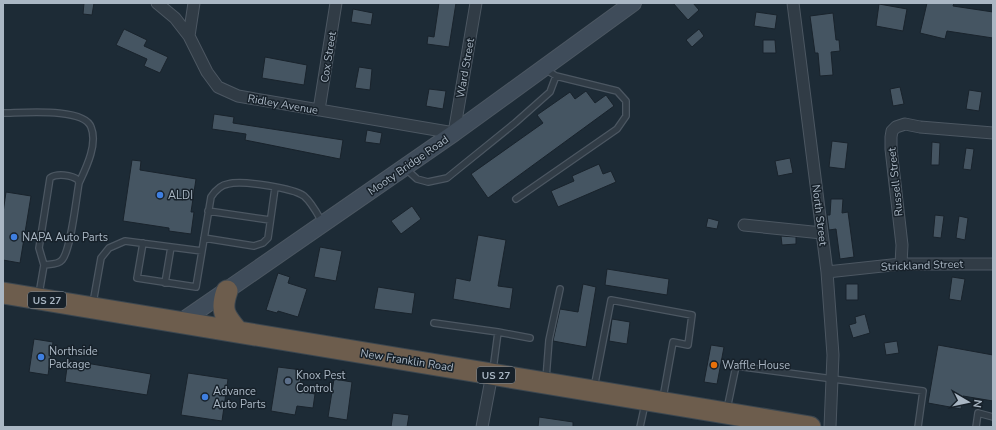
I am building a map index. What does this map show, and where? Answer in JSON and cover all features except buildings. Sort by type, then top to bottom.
[{"type":"highway","points":[[226,291],[222,305],[228,320],[238,332]]},
{"type":"highway","name":"New Franklin Road","points":[[3,293],[810,427]]},
{"type":"street","name":"Ridley Avenue","points":[[157,3],[175,18],[189,36],[207,72],[218,86],[238,96],[454,133]]},
{"type":"street","points":[[189,36],[194,3]]},
{"type":"street","name":"Cox Street","points":[[319,110],[336,3]]},
{"type":"street","name":"Ward Street","points":[[454,133],[476,3]]},
{"type":"street","name":"Mooty Bridge Road","points":[[181,322],[454,133],[550,72],[633,3]]},
{"type":"street","name":"North Street","points":[[793,3],[827,272],[833,355],[830,427]]},
{"type":"street","name":"Russell Street","points":[[901,264],[902,245],[891,149],[892,131],[896,127],[905,124],[920,127],[993,133]]},
{"type":"street","points":[[744,225],[822,233]]},
{"type":"street","name":"Strickland Street","points":[[827,272],[901,264],[993,264]]},
{"type":"street","points":[[482,427],[492,374]]},
{"type":"lane","points":[[405,167],[417,179],[428,182],[446,178],[515,123],[550,92],[550,72],[618,91],[626,101],[626,116],[617,129],[516,198]]},
{"type":"lane","points":[[3,113],[66,114],[78,116],[91,126],[93,140],[90,154],[79,183],[69,242],[64,256],[58,263],[44,265]]},
{"type":"lane","points":[[39,299],[44,265],[39,248],[50,178],[58,175],[75,177],[79,183]]},
{"type":"lane","points":[[143,243],[137,278],[196,287],[211,197],[216,190],[227,184],[241,182],[297,192],[311,203],[323,224]]},
{"type":"lane","points":[[204,238],[254,246],[263,243],[268,238],[275,188]]},
{"type":"lane","points":[[208,211],[270,220]]},
{"type":"lane","points":[[92,308],[101,258],[109,248],[125,241],[202,251]]},
{"type":"lane","points":[[165,283],[171,247]]},
{"type":"lane","points":[[546,383],[550,340],[560,289]]},
{"type":"lane","points":[[593,391],[611,300],[692,316],[688,345],[673,342],[654,401],[640,427]]},
{"type":"lane","points":[[434,323],[530,338]]},
{"type":"lane","points":[[492,374],[498,332]]},
{"type":"lane","points":[[726,413],[736,366],[923,391],[918,427]]},
{"type":"lane","points":[[976,427],[978,413],[993,417]]},
{"type":"place","name":"ALDI","points":[[160,195]]},
{"type":"place","name":"NAPA Auto Parts","points":[[14,237]]},
{"type":"place","name":"Northside Package","points":[[41,357]]},
{"type":"place","name":"Waffle House","points":[[714,365]]},
{"type":"place","name":"Knox Pest Control","points":[[288,381]]},
{"type":"place","name":"Advance Auto Parts","points":[[205,397]]}]
